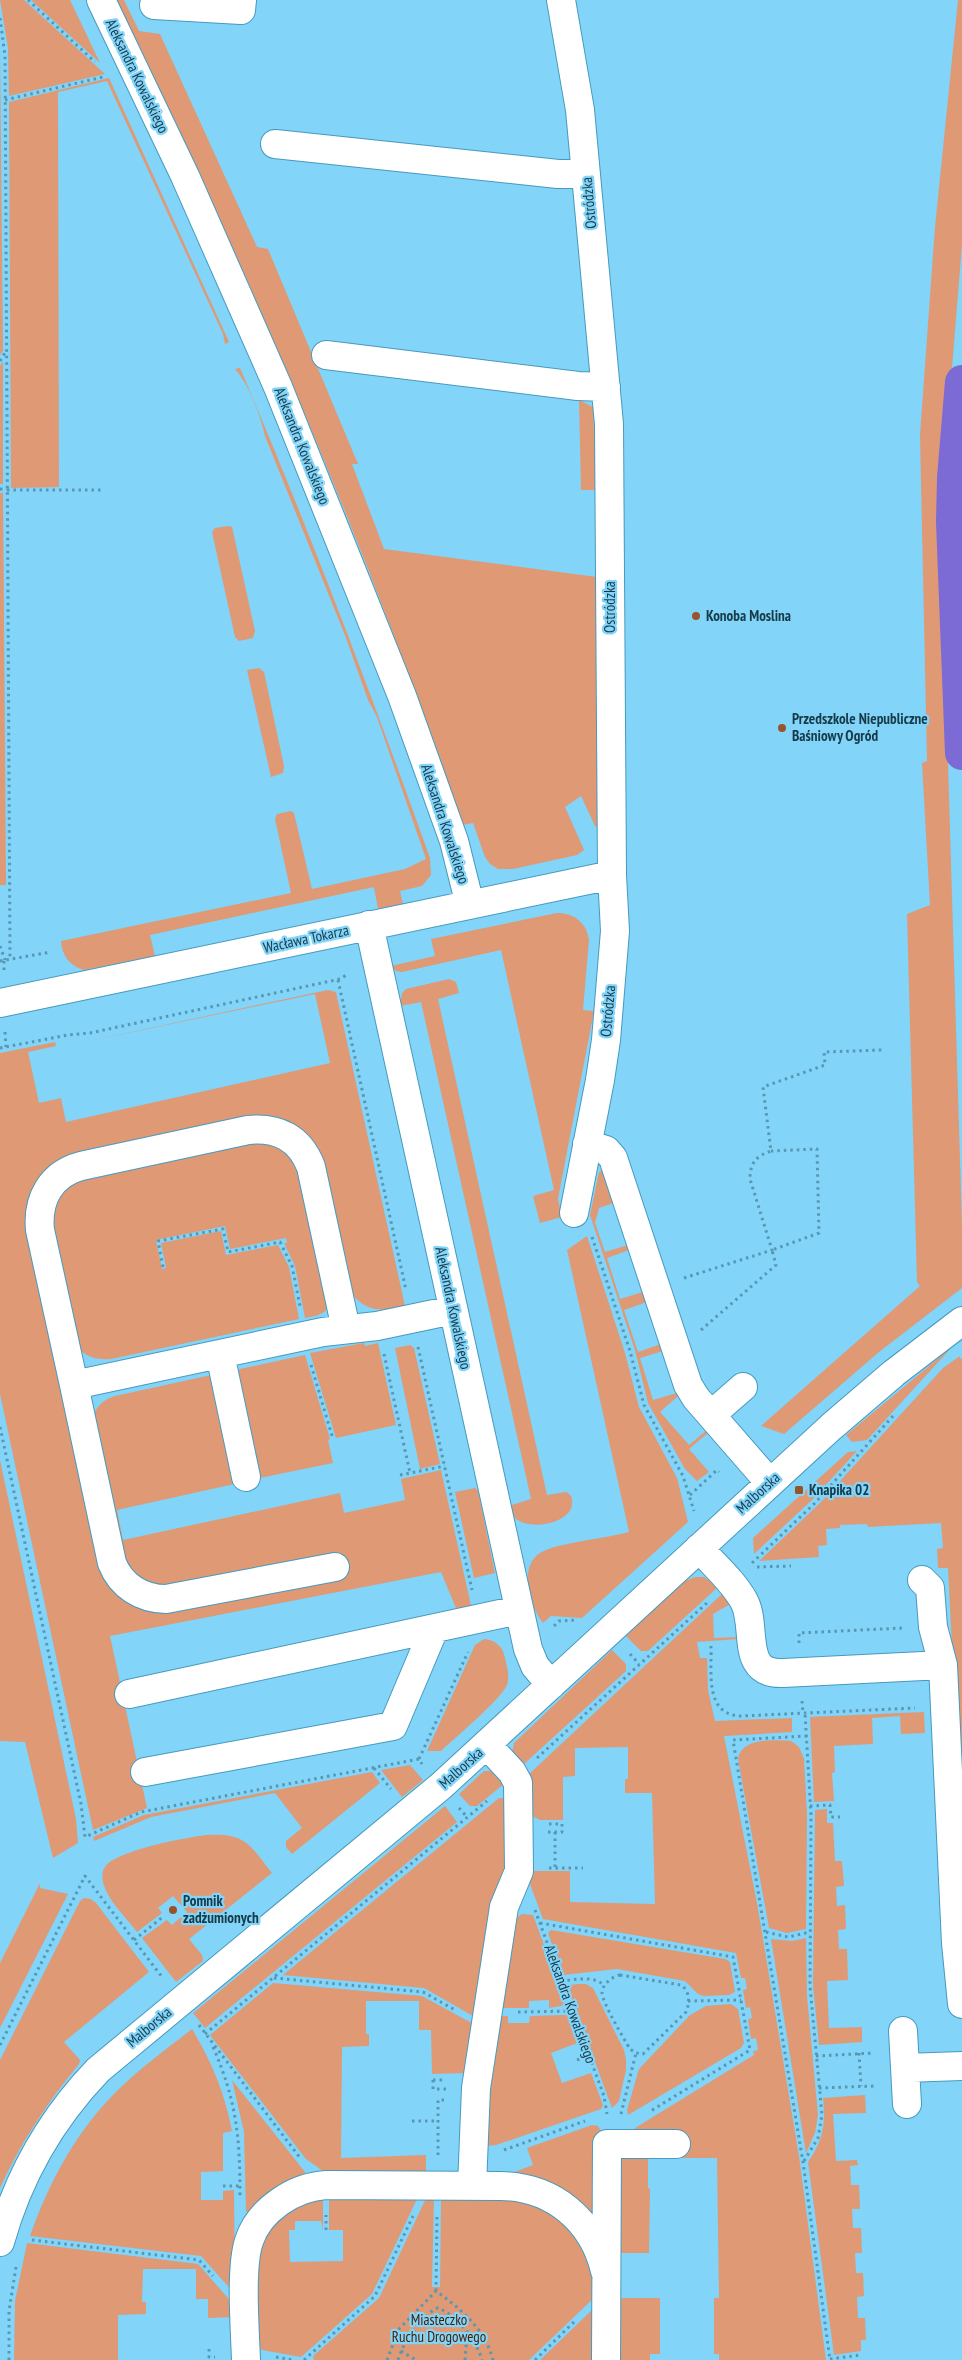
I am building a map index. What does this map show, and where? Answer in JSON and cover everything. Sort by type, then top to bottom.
[{"type":"street","name":"Aleksandra Kowalskiego","points":[[101,0],[189,185],[284,401],[402,696],[458,854],[470,905]]},
{"type":"street","points":[[154,5],[241,10],[242,0]]},
{"type":"street","name":"Ostródzka","points":[[561,0],[580,110],[610,433],[612,875],[615,930],[606,1040],[576,1203]]},
{"type":"street","points":[[276,144],[558,174],[586,174]]},
{"type":"street","points":[[326,354],[578,386],[606,387]]},
{"type":"street","name":"Wacława Tokarza","points":[[0,1004],[612,875]]},
{"type":"street","name":"Aleksandra Kowalskiego","points":[[369,926],[529,1655],[539,1672],[551,1685]]},
{"type":"street","points":[[335,1567],[166,1599],[150,1597],[128,1586],[118,1575],[112,1562],[40,1230],[41,1206],[49,1187],[60,1176],[74,1168],[248,1130],[267,1129],[282,1132],[298,1144],[309,1161],[346,1329]]},
{"type":"street","points":[[587,1144],[602,1148],[611,1155],[688,1385],[711,1415],[770,1482]]},
{"type":"street","points":[[74,1385],[304,1336],[377,1326],[453,1310]]},
{"type":"street","name":"Malborska","points":[[12,2240],[11,2206],[33,2158],[64,2108],[98,2070],[441,1786],[770,1482],[860,1402],[962,1321]]},
{"type":"street","points":[[220,1354],[246,1478]]},
{"type":"street","points":[[711,1415],[743,1387]]},
{"type":"street","points":[[699,1548],[744,1600],[750,1619],[754,1655],[760,1666],[768,1671],[778,1673],[942,1665]]},
{"type":"street","points":[[922,1580],[930,1588],[933,1627],[942,1665],[956,1943],[962,2004]]},
{"type":"street","points":[[129,1694],[519,1610]]},
{"type":"street","points":[[145,1772],[393,1726],[434,1629]]},
{"type":"street","points":[[472,2173],[475,2101],[504,1907],[517,1880],[519,1867],[519,1786],[512,1772],[487,1745]]},
{"type":"street","points":[[905,2068],[962,2066]]},
{"type":"street","points":[[606,2360],[607,2141],[676,2144]]},
{"type":"street","points":[[257,2358],[246,2311],[245,2260],[249,2240],[255,2227],[266,2213],[282,2200],[300,2191],[321,2186],[432,2186],[472,2173],[540,2192],[558,2201],[574,2214],[589,2232],[600,2253],[606,2281]]},
{"type":"path","points":[[28,0],[96,63]]},
{"type":"path","points":[[0,18],[5,48],[8,960]]},
{"type":"path","points":[[5,100],[110,75]]},
{"type":"path","points":[[0,361],[7,351]]},
{"type":"path","points":[[0,489],[103,490]]},
{"type":"path","points":[[0,946],[8,960]]},
{"type":"path","points":[[0,961],[51,952]]},
{"type":"path","points":[[0,1048],[68,1034],[90,1033],[340,979],[353,968]]},
{"type":"path","points":[[771,1151],[763,1086],[824,1065],[824,1052],[882,1050]]},
{"type":"path","points":[[655,1288],[772,1250],[819,1233],[817,1149],[771,1151],[754,1160],[750,1169],[750,1179],[772,1250],[776,1265],[676,1351]]},
{"type":"path","points":[[576,1203],[630,1351],[644,1405],[683,1476],[694,1512]]},
{"type":"path","points":[[163,1267],[158,1242],[223,1228],[228,1252],[280,1242],[292,1266],[304,1336],[333,1439]]},
{"type":"path","points":[[377,1326],[410,1473]]},
{"type":"path","points":[[0,1427],[81,1804],[85,1838],[141,1812],[419,1759]]},
{"type":"path","points":[[400,1475],[445,1466]]},
{"type":"path","points":[[690,1495],[717,1470],[722,1476]]},
{"type":"path","points":[[752,1568],[791,1566]]},
{"type":"path","points":[[419,1759],[472,1643]]},
{"type":"path","points":[[804,2162],[813,2149],[820,2133],[822,2115],[810,1986],[810,1806],[805,1713]]},
{"type":"path","points":[[806,1736],[733,1740],[804,2162],[830,2360],[861,2355]]},
{"type":"path","points":[[419,1759],[428,1771]]},
{"type":"path","points":[[374,1768],[392,1791]]},
{"type":"path","points":[[810,1806],[830,1805],[831,1817],[840,1817]]},
{"type":"path","points":[[205,2034],[467,1817]]},
{"type":"path","points":[[555,1868],[555,1832],[563,1832]]},
{"type":"path","name":"Aleksandra Kowalskiego","points":[[519,1867],[606,2102],[607,2141]]},
{"type":"path","points":[[0,2045],[85,1876],[164,1980]]},
{"type":"path","points":[[134,1940],[164,1916]]},
{"type":"path","points":[[540,1923],[734,1957],[750,2050],[642,2116]]},
{"type":"path","points":[[766,1932],[776,1936],[788,1937],[810,1932]]},
{"type":"path","points":[[620,1975],[681,1985],[686,1990],[688,2001],[686,2012],[648,2051],[643,2054],[636,2054],[629,2047],[603,1997],[604,1985],[615,1976],[620,1975]]},
{"type":"path","points":[[274,1978],[423,1992],[487,2020],[572,2011]]},
{"type":"path","points":[[561,1981],[588,1978],[597,1980],[604,1985]]},
{"type":"path","points":[[688,2001],[741,2000]]},
{"type":"path","points":[[194,2020],[321,2186]]},
{"type":"path","points":[[208,2038],[218,2059],[235,2114],[240,2144],[242,2221],[249,2240]]},
{"type":"path","points":[[607,2141],[617,2132],[636,2054]]},
{"type":"path","points":[[816,2056],[859,2054],[905,2068]]},
{"type":"path","points":[[859,2054],[861,2086]]},
{"type":"path","points":[[577,2060],[589,2055]]},
{"type":"path","points":[[819,2088],[861,2086],[905,2068]]},
{"type":"path","points":[[432,2080],[438,2080]]},
{"type":"path","points":[[598,2116],[607,2113]]},
{"type":"path","points":[[472,2173],[589,2120]]},
{"type":"path","points":[[412,2121],[438,2121]]},
{"type":"path","points":[[223,2186],[240,2186]]},
{"type":"path","points":[[387,2360],[399,2329],[436,2291],[432,2186]]},
{"type":"path","points":[[304,2360],[376,2296],[432,2186]]},
{"type":"path","points":[[12,2240],[199,2260],[246,2311]]},
{"type":"path","points":[[9,2360],[10,2298],[16,2265]]},
{"type":"path","points":[[535,2360],[606,2281]]},
{"type":"path","points":[[436,2291],[473,2322],[485,2338],[493,2360]]},
{"type":"path","points":[[398,2360],[411,2334],[437,2308],[442,2310],[467,2332],[475,2343],[482,2360]]},
{"type":"path","points":[[465,2360],[467,2332]]},
{"type":"path","points":[[401,2351],[416,2360]]},
{"type":"path","points":[[257,2358],[293,2360]]},
{"type":"green space","points":[[0,0],[24,0],[105,74],[9,96],[8,48]]},
{"type":"green space","points":[[31,0],[70,0],[100,63]]},
{"type":"green space","points":[[117,0],[124,0],[139,31],[160,34],[257,247],[268,249],[358,464],[352,464],[384,549],[597,577],[600,828],[595,826],[581,796],[565,807],[584,850],[577,855],[513,869],[498,869],[490,864],[485,857],[473,823],[463,825],[386,615],[302,408],[212,203]]},
{"type":"green space","points":[[958,0],[962,0],[962,244],[942,493],[941,533],[962,1226],[962,1288],[879,1352],[784,1434],[761,1426],[920,1286],[917,1282],[907,914],[930,905],[922,763],[927,761],[920,435],[935,227]]},
{"type":"green space","points":[[0,45],[3,351],[0,355]]},
{"type":"green space","points":[[109,78],[229,342],[225,344],[223,334],[107,81],[58,92],[59,487],[11,488],[9,102]]},
{"type":"green space","points":[[3,361],[3,484],[0,484],[0,366]]},
{"type":"green space","points":[[240,368],[266,429],[315,550],[385,734],[430,858],[431,875],[422,886],[400,891],[403,904],[378,909],[374,887],[150,935],[155,956],[84,970],[68,960],[63,951],[61,941],[291,893],[275,819],[277,814],[291,811],[294,813],[312,889],[405,869],[426,859],[377,717],[368,700],[346,638],[265,436],[254,401],[235,369]]},
{"type":"green space","points":[[579,400],[593,407],[596,490],[581,490]]},
{"type":"green space","points":[[0,493],[3,493],[6,885],[0,885]]},
{"type":"green space","points":[[232,527],[255,631],[253,638],[239,641],[235,637],[212,532],[215,528]]},
{"type":"green space","points":[[259,668],[264,672],[284,766],[283,773],[271,777],[247,670]]},
{"type":"green space","points":[[563,913],[579,920],[588,934],[583,1010],[594,1011],[558,1199],[562,1217],[540,1223],[533,1196],[554,1190],[501,950],[402,972],[396,971],[391,966],[435,956],[431,939]]},
{"type":"green space","points":[[449,979],[456,982],[459,993],[438,999],[547,1495],[566,1492],[572,1499],[570,1510],[563,1517],[553,1522],[529,1524],[519,1521],[513,1515],[512,1505],[531,1499],[421,1002],[400,1006],[402,993],[406,989]]},
{"type":"green space","points":[[328,990],[336,992],[405,1306],[376,1309],[364,1305],[352,1294],[295,1132],[38,1188],[103,1565],[165,1591],[125,1571],[94,1414],[96,1410],[102,1402],[115,1396],[216,1374],[239,1483],[117,1510],[123,1540],[340,1493],[344,1513],[405,1500],[401,1479],[441,1470],[472,1610],[458,1613],[441,1572],[110,1636],[147,1808],[93,1830],[0,1394],[0,1053],[55,1042],[56,1046],[28,1052],[39,1103],[61,1098],[66,1122],[330,1063],[315,994],[75,1044]]},
{"type":"green space","points":[[250,1137],[295,1151],[330,1305],[328,1308],[313,1317],[305,1318],[295,1266],[284,1243],[287,1243],[286,1238],[230,1249],[225,1226],[156,1240],[162,1269],[166,1268],[161,1243],[221,1231],[226,1255],[278,1245],[289,1267],[299,1319],[111,1359],[94,1358],[82,1352],[79,1349],[48,1222],[65,1182]]},
{"type":"green space","points":[[602,1170],[614,1203],[599,1208],[595,1223],[605,1252],[628,1245],[629,1250],[607,1258],[620,1299],[643,1292],[647,1302],[624,1310],[638,1352],[661,1344],[663,1351],[640,1358],[653,1400],[677,1393],[678,1396],[660,1412],[689,1445],[707,1430],[709,1432],[689,1449],[709,1472],[697,1481],[685,1469],[648,1403],[635,1350],[590,1215],[599,1172]]},
{"type":"green space","points":[[587,1236],[625,1353],[639,1407],[677,1478],[688,1522],[582,1618],[551,1616],[543,1623],[537,1615],[528,1583],[530,1564],[536,1556],[547,1549],[557,1546],[629,1532],[567,1250]]},
{"type":"green space","points":[[364,1343],[365,1346],[378,1343],[396,1425],[336,1438],[310,1353]]},
{"type":"green space","points":[[410,1345],[414,1348],[440,1464],[420,1469],[395,1348]]},
{"type":"green space","points":[[952,1347],[867,1440],[852,1442],[846,1435]]},
{"type":"green space","points":[[305,1355],[330,1439],[328,1440],[333,1463],[255,1479],[234,1377],[240,1369]]},
{"type":"green space","points":[[960,1356],[960,1359],[962,1358],[962,1846],[948,1568],[938,1568],[937,1549],[943,1548],[941,1523],[868,1527],[867,1524],[840,1525],[840,1528],[826,1529],[827,1545],[818,1546],[819,1557],[759,1561],[820,1503],[943,1368]]},
{"type":"green space","points":[[857,1451],[813,1499],[754,1554],[753,1538],[848,1452]]},
{"type":"green space","points":[[0,1460],[76,1819],[78,1843],[53,1858],[25,1742],[0,1741]]},
{"type":"green space","points":[[475,1488],[478,1491],[495,1573],[474,1578],[455,1492]]},
{"type":"green space","points":[[695,1577],[704,1577],[718,1587],[648,1651],[641,1651],[626,1636],[685,1581]]},
{"type":"green space","points":[[723,1593],[732,1603],[713,1614],[714,1638],[738,1637],[738,1639],[697,1642],[700,1658],[707,1658],[708,1690],[715,1721],[792,1718],[792,1732],[724,1736],[757,1903],[799,2156],[826,2360],[719,2360],[719,2354],[714,2354],[714,2298],[719,2298],[717,2158],[681,2158],[681,2155],[630,2136],[635,2128],[754,2055],[753,2051],[758,2050],[756,2038],[751,2039],[748,2019],[752,2018],[750,2007],[746,2008],[743,1990],[747,1989],[745,1978],[741,1978],[736,1953],[543,1919],[528,1879],[534,1871],[570,1871],[570,1902],[655,1904],[652,1793],[625,1793],[625,1779],[628,1779],[628,1747],[575,1748],[575,1776],[563,1777],[563,1820],[540,1820],[530,1815],[529,1774]]},
{"type":"green space","points":[[484,1639],[495,1642],[504,1654],[508,1671],[507,1685],[487,1709],[441,1751],[427,1751],[475,1645]]},
{"type":"green space","points":[[612,1650],[626,1664],[626,1671],[524,1764],[512,1753],[514,1743]]},
{"type":"green space","points":[[924,1712],[925,1733],[901,1734],[900,1716],[872,1718],[873,1744],[834,1746],[835,1772],[832,1773],[834,1801],[814,1802],[810,1717]]},
{"type":"green space","points":[[768,1740],[791,1741],[799,1747],[804,1759],[807,1815],[806,1929],[787,1933],[769,1928],[738,1759],[741,1752],[752,1743]]},
{"type":"green space","points":[[410,1765],[423,1780],[402,1797],[381,1770]]},
{"type":"green space","points":[[484,1771],[494,1771],[505,1783],[477,1806],[470,1806],[459,1794]]},
{"type":"green space","points":[[372,1772],[380,1783],[292,1854],[286,1847],[286,1841],[302,1828],[275,1793],[151,1817],[94,1841],[93,1837],[144,1815]]},
{"type":"green space","points":[[499,1798],[510,1798],[510,1856],[496,1919],[488,1918],[483,1949],[491,1950],[480,2020],[424,1988],[283,1975]]},
{"type":"green space","points":[[445,1806],[457,1822],[205,2028],[193,2013]]},
{"type":"green space","points":[[827,1809],[827,1823],[833,1823],[835,1861],[842,1861],[844,1886],[836,1887],[837,1906],[845,1905],[846,1929],[838,1930],[839,1949],[847,1949],[848,1980],[827,1981],[829,2028],[862,2027],[862,2042],[819,2045],[813,1986],[815,1810]]},
{"type":"green space","points":[[206,1835],[230,1836],[245,1842],[272,1873],[189,1939],[202,1955],[203,1961],[176,1982],[142,1938],[167,1920],[172,1925],[187,1912],[173,1896],[158,1908],[162,1913],[137,1932],[108,1895],[102,1876],[105,1867],[123,1855],[168,1842]]},
{"type":"green space","points":[[40,1883],[40,1888],[68,1894],[0,2028],[0,1963]]},
{"type":"green space","points":[[84,1898],[91,1899],[96,1903],[149,1972],[64,2042],[80,2060],[79,2064],[35,2123],[0,2188],[0,2060],[80,1901]]},
{"type":"green space","points":[[522,1914],[533,1915],[566,2005],[549,2008],[549,2000],[529,2001],[529,2008],[498,2008],[509,1923]]},
{"type":"green space","points":[[551,1930],[725,1959],[730,1962],[735,1992],[729,1995],[704,1996],[698,1994],[685,1981],[617,1969],[563,1975],[548,1933]]},
{"type":"green space","points":[[806,1938],[807,1996],[818,2115],[815,2133],[806,2153],[771,1939],[792,1941]]},
{"type":"green space","points":[[273,1983],[422,1996],[479,2027],[468,2073],[432,2074],[431,2030],[419,2030],[419,2001],[366,2001],[366,2034],[369,2034],[369,2046],[342,2047],[341,2158],[426,2155],[426,2175],[330,2176],[306,2159],[210,2035]]},
{"type":"green space","points":[[586,1984],[593,1988],[624,2050],[626,2059],[626,2070],[619,2101],[612,2108],[568,1989],[569,1985]]},
{"type":"green space","points":[[731,2004],[738,2009],[744,2043],[741,2048],[628,2115],[627,2110],[639,2069],[690,2015],[706,2006]]},
{"type":"green space","points":[[566,2015],[570,2017],[580,2042],[551,2053],[562,2083],[591,2073],[603,2105],[601,2109],[496,2145],[487,2146],[484,2089],[497,2016],[508,2016],[508,2023],[529,2023],[530,2016]]},
{"type":"green space","points":[[192,2029],[217,2078],[226,2104],[232,2131],[223,2133],[223,2171],[201,2172],[201,2200],[223,2200],[223,2191],[234,2190],[235,2294],[201,2256],[30,2236],[56,2175],[66,2156],[91,2120],[129,2079]]},
{"type":"green space","points":[[232,2080],[305,2172],[305,2179],[256,2212],[246,2212],[244,2132]]},
{"type":"green space","points":[[865,2095],[866,2113],[833,2114],[836,2161],[857,2160],[858,2165],[850,2166],[851,2185],[859,2185],[860,2209],[852,2209],[853,2228],[861,2228],[862,2253],[855,2253],[856,2273],[863,2273],[864,2296],[857,2297],[858,2318],[865,2318],[866,2340],[861,2340],[861,2351],[834,2355],[808,2162],[817,2147],[824,2124],[823,2098]]},
{"type":"green space","points":[[592,2125],[598,2126],[601,2131],[600,2214],[596,2220],[509,2174],[533,2165],[527,2148]]},
{"type":"green space","points":[[648,2153],[648,2188],[650,2189],[649,2253],[614,2253],[618,2157]]},
{"type":"green space","name":"Miasteczko Ruchu Drogowego","points":[[427,2196],[434,2198],[432,2287],[440,2287],[441,2198],[519,2197],[564,2219],[590,2259],[596,2296],[529,2360],[314,2360],[313,2356],[379,2298]]},
{"type":"green space","points":[[323,2198],[323,2230],[321,2221],[295,2221],[295,2230],[289,2230],[290,2262],[343,2261],[343,2230],[329,2230],[329,2198],[417,2199],[372,2294],[301,2357],[262,2350],[256,2344],[255,2269],[263,2237],[288,2209]]},
{"type":"green space","points":[[27,2243],[198,2264],[235,2306],[235,2317],[208,2318],[208,2299],[196,2299],[196,2269],[143,2269],[142,2302],[146,2302],[146,2314],[118,2315],[118,2360],[14,2360],[15,2301]]},
{"type":"green space","points":[[614,2298],[660,2298],[660,2354],[650,2354],[650,2360],[615,2360]]},
{"type":"green space","points":[[592,2310],[596,2310],[596,2360],[540,2360]]},
{"type":"waterway","points":[[962,382],[954,478],[953,522],[962,753]]},
{"type":"place","name":"Konoba Moslina","points":[[696,616]]},
{"type":"place","name":"Przedszkole Niepubliczne Baśniowy Ogród","points":[[782,728]]},
{"type":"place","name":"Knapika 02","points":[[799,1490]]},
{"type":"place","name":"Pomnik zadżumionych","points":[[173,1910]]}]
